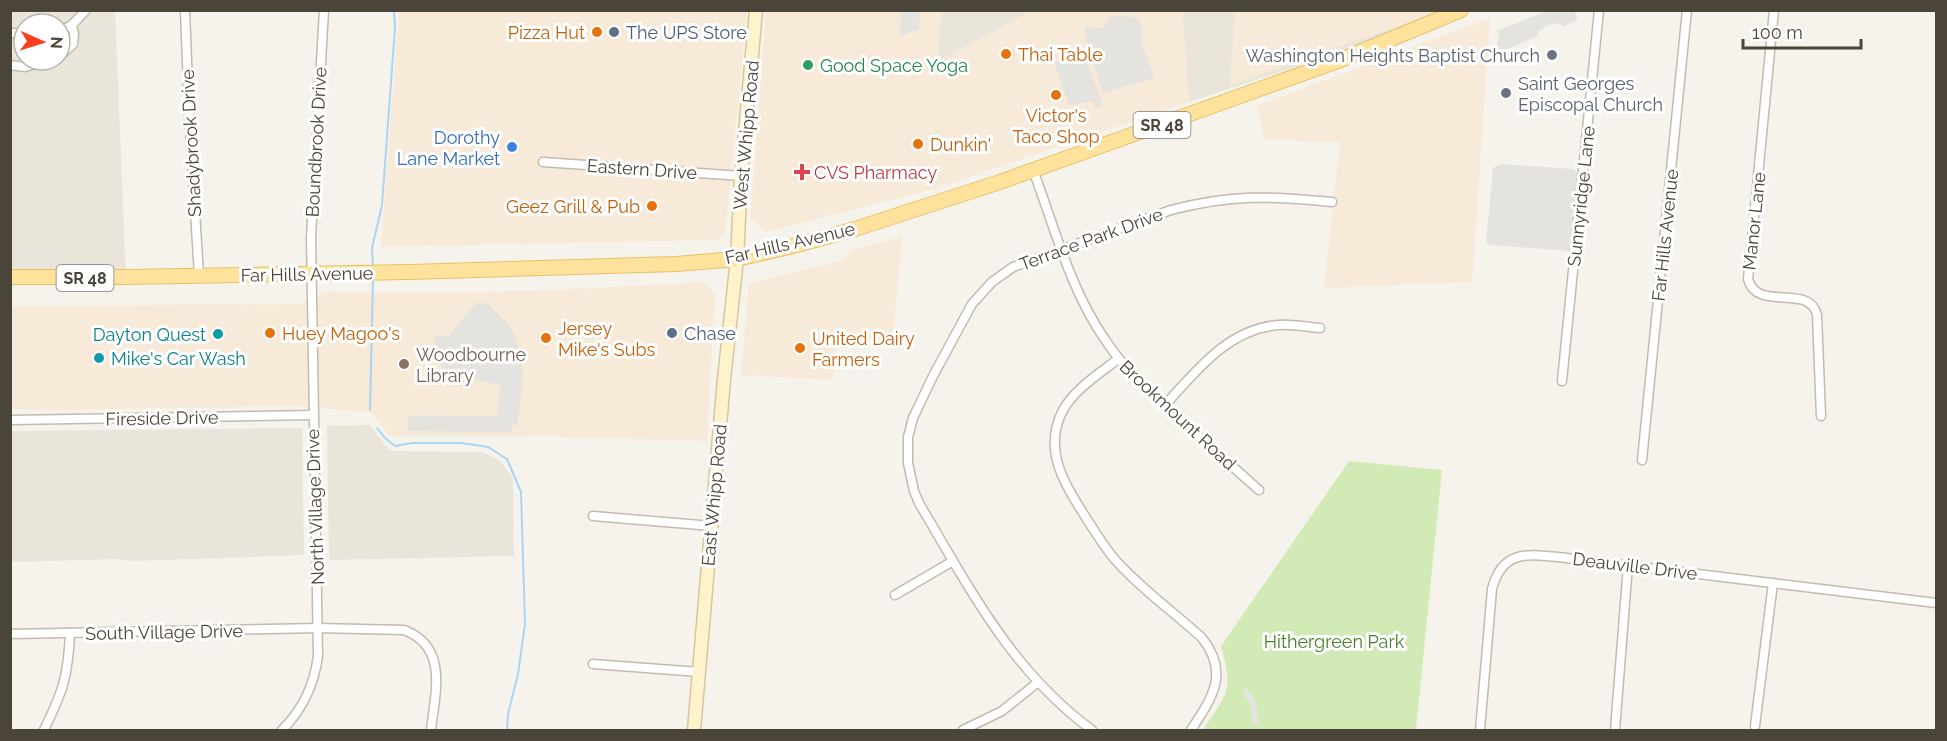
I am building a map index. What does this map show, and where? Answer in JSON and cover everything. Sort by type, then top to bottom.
[{"type":"main road","name":"West Whipp Road","points":[[736,259],[756,10]]},
{"type":"main road","name":"Far Hills Avenue","points":[[10,277],[373,272],[674,264],[736,259],[855,229],[937,203],[1338,61],[1461,10]]},
{"type":"main road","name":"East Whipp Road","points":[[694,730],[736,259]]},
{"type":"street","points":[[72,45],[74,34],[72,25],[86,10]]},
{"type":"street","name":"Shadybrook Drive","points":[[185,10],[199,276]]},
{"type":"street","name":"Boundbrook Drive","points":[[311,273],[324,10]]},
{"type":"street","name":"Sunnyridge Lane","points":[[1562,381],[1599,10]]},
{"type":"street","name":"Far Hills Avenue","points":[[1642,460],[1687,10]]},
{"type":"street","name":"Manor Lane","points":[[1774,10],[1748,279],[1749,285],[1758,294],[1804,299],[1814,306],[1817,315],[1821,416]]},
{"type":"street","name":"Eastern Drive","points":[[543,162],[741,176]]},
{"type":"street","name":"Brookmount Road","points":[[1033,170],[1081,300],[1118,359],[1146,389],[1259,490]]},
{"type":"street","name":"Terrace Park Drive","points":[[1092,730],[1037,682],[1003,642],[953,561],[914,491],[908,450],[913,418],[972,304],[992,282],[1013,267],[1172,210],[1217,200],[1269,197],[1332,202]]},
{"type":"street","name":"North Village Drive","points":[[282,730],[303,705],[314,681],[318,656],[311,273]]},
{"type":"street","points":[[1165,405],[1214,354],[1240,336],[1276,325],[1320,328]]},
{"type":"street","points":[[1118,359],[1076,393],[1064,409],[1056,431],[1054,453],[1057,466],[1071,494],[1108,552],[1210,647],[1216,663],[1216,682],[1208,704],[1191,730]]},
{"type":"street","name":"Fireside Drive","points":[[10,420],[313,416]]},
{"type":"street","points":[[593,516],[711,526]]},
{"type":"street","name":"Deauville Drive","points":[[1480,730],[1492,589],[1495,578],[1503,565],[1519,555],[1530,554],[1628,565],[1936,603]]},
{"type":"street","points":[[895,595],[953,561]]},
{"type":"street","points":[[1615,730],[1628,565]]},
{"type":"street","points":[[1755,726],[1773,583]]},
{"type":"street","name":"South Village Drive","points":[[10,634],[318,628],[396,629],[412,633],[425,643],[434,658],[437,677],[431,730]]},
{"type":"street","points":[[44,730],[58,702],[67,676],[69,633]]},
{"type":"street","points":[[593,664],[699,672]]},
{"type":"street","points":[[963,730],[989,720],[1037,682]]},
{"type":"shaded area","points":[[1182,10],[1464,11],[1189,102]]},
{"type":"shaded area","points":[[1235,10],[1441,11],[1230,85]]},
{"type":"shaded area","points":[[10,11],[115,11],[126,277],[11,277]]},
{"type":"shaded area","points":[[399,11],[747,11],[725,235],[715,240],[381,247]]},
{"type":"shaded area","points":[[766,11],[941,11],[938,62],[1032,11],[1182,11],[1189,102],[937,188],[767,232],[750,218]]},
{"type":"shaded area","points":[[901,11],[920,11],[919,31],[913,31],[900,37]]},
{"type":"shaded area","points":[[941,11],[1032,11],[937,62]]},
{"type":"shaded area","points":[[1547,11],[1574,11],[1578,20],[1562,27],[1560,23],[1548,25],[1537,33],[1538,36],[1498,53],[1496,49],[1499,36],[1497,31]]},
{"type":"shaded area","points":[[1112,16],[1136,17],[1142,24],[1142,44],[1154,78],[1103,93],[1086,40],[1085,27],[1103,28]]},
{"type":"shaded area","points":[[1490,18],[1472,282],[1324,288],[1340,142],[1265,140],[1257,106]]},
{"type":"shaded area","points":[[1085,56],[1103,106],[1095,108],[1093,101],[1069,105],[1054,62],[1072,61]]},
{"type":"shaded area","points":[[1501,164],[1573,169],[1578,174],[1570,251],[1486,243],[1493,168]]},
{"type":"shaded area","points":[[902,236],[893,341],[837,338],[833,380],[741,375],[749,283],[844,260],[851,251]]},
{"type":"shaded area","points":[[704,282],[715,295],[707,441],[528,436],[388,436],[372,413],[296,406],[11,409],[11,306],[299,304],[327,292],[533,291]]},
{"type":"shaded area","points":[[485,301],[507,323],[516,338],[520,351],[523,373],[518,425],[512,425],[511,432],[408,431],[408,416],[497,416],[500,385],[475,380],[467,387],[453,385],[440,374],[442,368],[433,352],[435,335],[447,337],[477,302],[482,305]]},
{"type":"shaded area","points":[[370,425],[390,451],[483,452],[499,460],[513,478],[514,556],[329,560],[327,426]]},
{"type":"shaded area","points":[[302,428],[304,555],[134,561],[118,559],[11,562],[11,431]]},
{"type":"shaded area","points":[[1247,688],[1256,702],[1259,724],[1253,724],[1250,705],[1243,693]]},
{"type":"green space","name":"Hithergreen Park","points":[[1349,461],[1442,470],[1416,730],[1203,730],[1226,691],[1227,673],[1221,646]]},
{"type":"waterway","points":[[373,267],[372,248],[382,205],[395,28],[394,10]]},
{"type":"waterway","points":[[370,410],[373,279]]},
{"type":"waterway","points":[[377,428],[395,446],[412,443],[462,443],[488,447],[507,459],[521,492],[525,624],[507,730]]},
{"type":"place","name":"Pizza Hut","points":[[597,32]]},
{"type":"place","name":"The UPS Store","points":[[614,32]]},
{"type":"place","name":"Thai Table","points":[[1006,54]]},
{"type":"place","name":"Washington Heights Baptist Church","points":[[1552,55]]},
{"type":"place","name":"Good Space Yoga","points":[[808,65]]},
{"type":"place","name":"Saint Georges Episcopal Church","points":[[1506,93]]},
{"type":"place","name":"Victor's Taco Shop","points":[[1056,95]]},
{"type":"place","name":"Dunkin'","points":[[918,144]]},
{"type":"place","name":"Dorothy Lane Market","points":[[512,147]]},
{"type":"place","name":"CVS Pharmacy","points":[[802,172]]},
{"type":"place","name":"Geez Grill & Pub","points":[[652,206]]},
{"type":"place","name":"Huey Magoo's","points":[[270,333]]},
{"type":"place","name":"Chase","points":[[672,333]]},
{"type":"place","name":"Dayton Quest","points":[[218,334]]},
{"type":"place","name":"Jersey Mike's Subs","points":[[546,338]]},
{"type":"place","name":"United Dairy Farmers","points":[[800,348]]},
{"type":"place","name":"Mike's Car Wash","points":[[99,358]]},
{"type":"place","name":"Woodbourne Library","points":[[404,364]]}]
